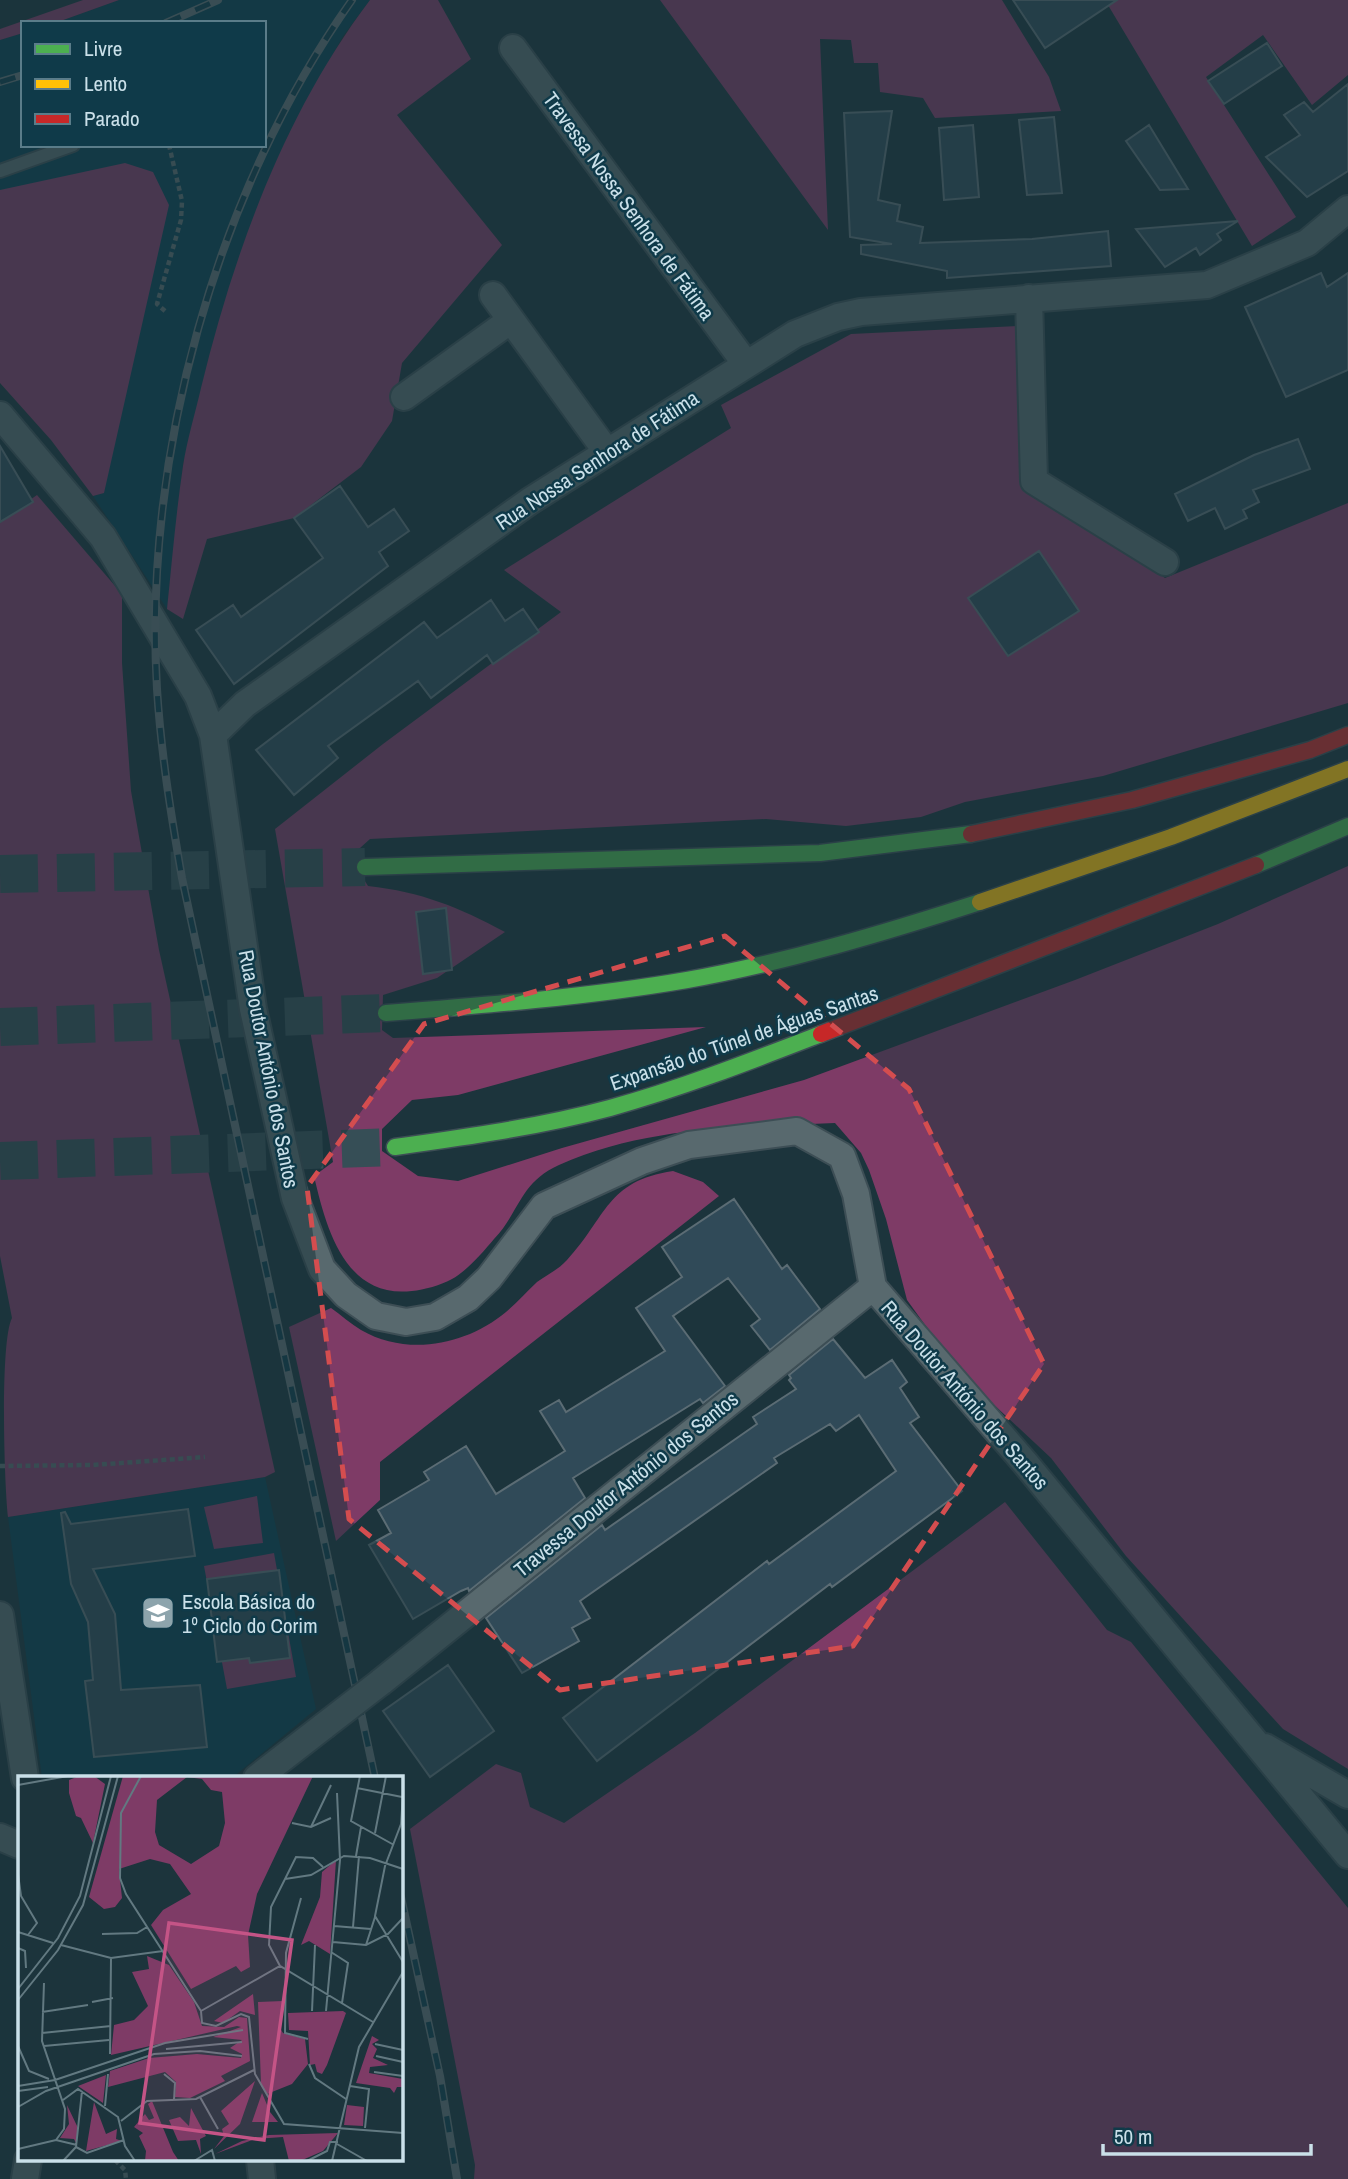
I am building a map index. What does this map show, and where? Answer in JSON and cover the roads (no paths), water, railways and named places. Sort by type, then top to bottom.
[{"type":"highway","points":[[365,867],[820,853],[991,831],[1132,800],[1310,750],[1348,735]]},
{"type":"highway","points":[[386,1013],[550,1001],[732,971],[872,936],[1051,879],[1348,769]]},
{"type":"highway","name":"Expansão do Túnel de Águas Santas","points":[[395,1147],[500,1133],[622,1104],[709,1077],[1057,944],[1348,826]]},
{"type":"street","name":"Travessa Nossa Senhora de Fátima","points":[[513,48],[746,364]]},
{"type":"street","name":"Rua Nossa Senhora de Fátima","points":[[213,735],[245,704],[530,501],[795,334],[838,317],[1029,298],[1207,285],[1307,243],[1348,209]]},
{"type":"street","points":[[493,295],[607,452]]},
{"type":"street","points":[[1029,298],[1034,481],[1165,562]]},
{"type":"street","points":[[404,397],[511,320]]},
{"type":"street","name":"Rua Doutor António dos Santos","points":[[0,415],[103,537],[198,696],[213,735],[253,1009],[275,1121],[295,1198],[322,1269],[346,1295],[376,1317],[406,1322],[435,1317],[468,1298],[489,1278],[544,1206],[585,1184],[689,1145],[797,1131],[842,1156],[856,1194],[873,1287],[1026,1464],[1348,1855]]},
{"type":"street","name":"Travessa Doutor António dos Santos","points":[[260,1776],[381,1682],[873,1287]]},
{"type":"street","points":[[0,1615],[25,1776]]},
{"type":"street","points":[[1250,1738],[1348,1795]]},
{"type":"street","points":[[0,1838],[18,1845]]},
{"type":"lane","points":[[0,171],[67,147]]},
{"type":"tunnel","points":[[0,874],[365,867]]},
{"type":"tunnel","points":[[0,1027],[386,1013]]},
{"type":"tunnel","points":[[0,1161],[395,1147]]},
{"type":"railway","points":[[171,21],[218,0]]},
{"type":"railway","points":[[352,0],[304,75],[262,156],[227,240],[198,328],[177,418],[162,509],[156,600],[157,689],[167,784],[182,878],[375,1776]]},
{"type":"railway","points":[[0,82],[21,76]]},
{"type":"railway","points":[[402,1902],[440,2076],[457,2179]]},
{"type":"place","name":"Escola Básica do 1º Ciclo do Corim","points":[[158,1613]]}]
